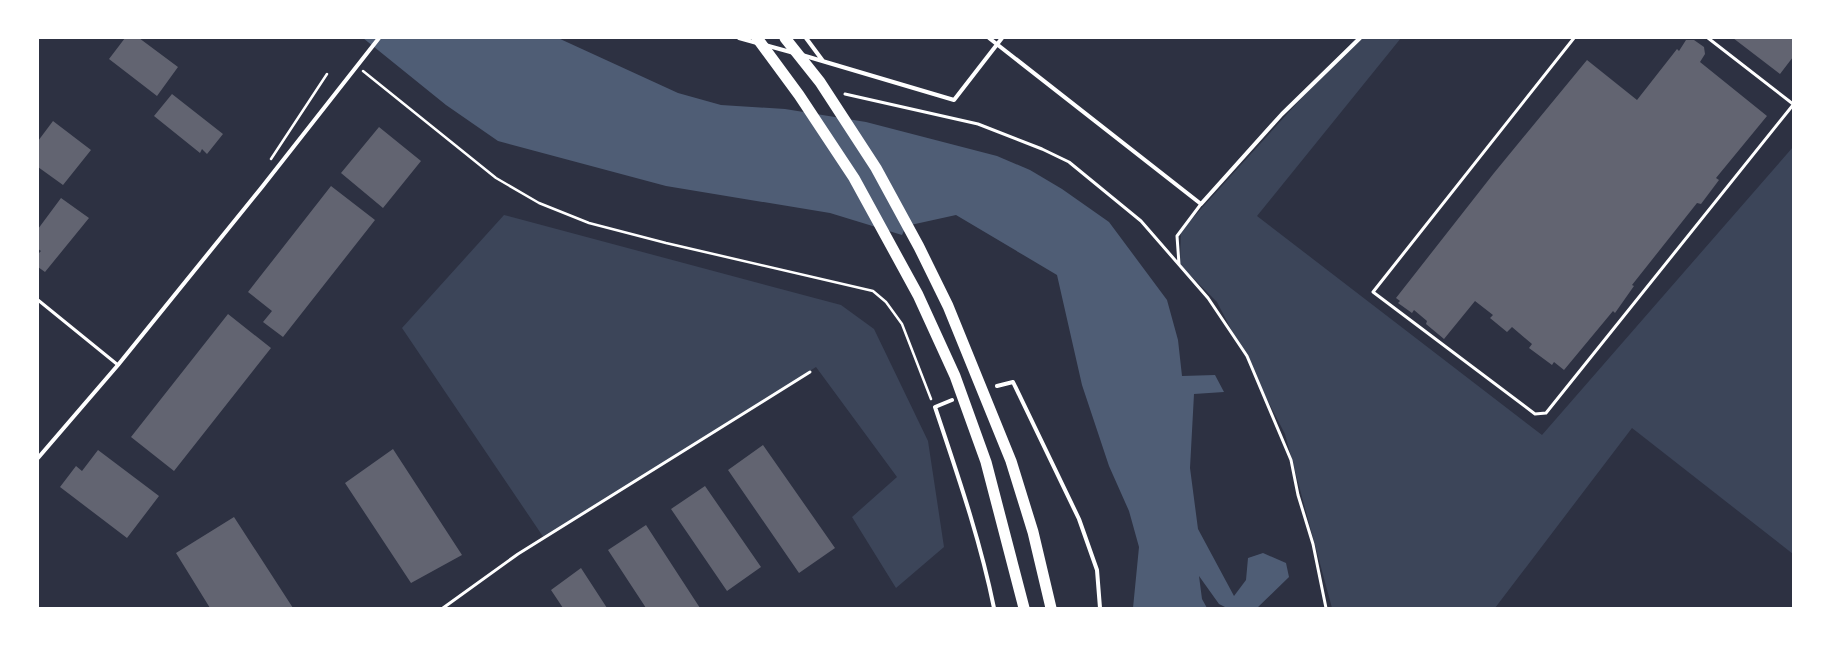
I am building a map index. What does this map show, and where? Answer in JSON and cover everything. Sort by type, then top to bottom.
[{"type":"highway","points":[[757,38],[799,95],[854,178],[918,295],[955,376],[986,462],[1024,608]]},
{"type":"highway","points":[[785,38],[820,82],[876,168],[919,247],[948,306],[1011,461],[1033,532],[1051,608]]},
{"type":"street","points":[[38,458],[118,365],[379,38]]},
{"type":"street","points":[[739,38],[954,100],[1002,38]]},
{"type":"street","points":[[806,38],[823,61]]},
{"type":"street","points":[[989,38],[1201,204],[1282,114],[1360,38]]},
{"type":"street","points":[[997,386],[1013,382],[1080,519],[1097,570],[1100,608]]},
{"type":"street","points":[[952,400],[935,407],[968,506],[988,579],[994,608]]},
{"type":"lane","points":[[1574,38],[1373,292],[1535,414],[1546,413],[1793,104],[1708,38]]},
{"type":"lane","points":[[845,94],[978,124],[1042,149],[1069,162],[1141,221],[1208,298],[1247,356],[1291,460],[1298,496],[1313,544],[1326,608]]},
{"type":"lane","points":[[1180,265],[1177,236],[1201,204]]},
{"type":"lane","points":[[38,300],[118,365]]},
{"type":"lane","points":[[444,608],[518,554],[810,372]]},
{"type":"path","points":[[357,67],[496,178],[539,203],[590,223],[666,243],[873,291],[886,302],[902,324],[935,407]]},
{"type":"shaded area","points":[[363,38],[558,38],[678,93],[721,105],[785,109],[866,122],[997,156],[1030,170],[1062,189],[1109,222],[1167,300],[1178,340],[1182,376],[1215,375],[1224,392],[1194,394],[1190,468],[1198,529],[1234,596],[1246,580],[1248,558],[1263,553],[1286,563],[1289,577],[1257,608],[1227,608],[1219,604],[1199,576],[1202,599],[1207,608],[1133,608],[1139,547],[1129,511],[1109,466],[1082,385],[1057,275],[956,215],[906,226],[902,235],[830,213],[666,186],[498,141],[446,105]]},
{"type":"shaded area","points":[[1356,38],[1401,38],[1257,216],[1542,435],[1793,147],[1793,554],[1632,428],[1495,608],[1332,608],[1285,434],[1217,302],[1180,265],[1181,231]]},
{"type":"shaded area","points":[[504,215],[841,305],[874,329],[928,441],[944,547],[896,588],[852,517],[897,477],[816,367],[544,538],[402,328]]},
{"type":"building","points":[[125,38],[139,38],[178,67],[157,96],[109,59]]},
{"type":"building","points":[[1733,38],[1793,38],[1793,57],[1780,74]]},
{"type":"building","points":[[1686,40],[1694,40],[1704,47],[1705,54],[1700,62],[1767,116],[1716,178],[1719,180],[1701,204],[1697,203],[1632,285],[1634,286],[1615,313],[1613,311],[1564,370],[1554,362],[1552,365],[1529,348],[1532,344],[1512,327],[1507,332],[1490,318],[1493,315],[1475,301],[1444,339],[1426,324],[1427,321],[1414,310],[1412,313],[1398,303],[1400,301],[1396,298],[1494,173],[1587,60],[1637,100],[1677,49],[1679,51]]},
{"type":"building","points":[[172,94],[223,134],[207,154],[202,149],[200,153],[154,116]]},
{"type":"building","points":[[53,121],[91,150],[63,185],[38,167],[38,141]]},
{"type":"building","points":[[379,127],[421,161],[383,208],[341,173]]},
{"type":"building","points":[[331,186],[375,220],[283,337],[263,322],[272,311],[248,292]]},
{"type":"building","points":[[61,198],[89,218],[45,272],[38,267],[38,254],[41,251],[38,249],[38,229]]},
{"type":"building","points":[[228,314],[271,348],[174,471],[131,437]]},
{"type":"building","points":[[763,445],[835,548],[799,573],[728,470]]},
{"type":"building","points":[[393,449],[462,555],[411,583],[345,483]]},
{"type":"building","points":[[98,450],[159,496],[127,538],[60,487],[76,466],[82,471]]},
{"type":"building","points":[[705,486],[761,567],[727,591],[671,509]]},
{"type":"building","points":[[234,517],[293,608],[210,608],[176,553]]},
{"type":"building","points":[[646,525],[700,608],[646,608],[608,550]]},
{"type":"building","points":[[581,568],[607,608],[563,608],[551,590]]}]
